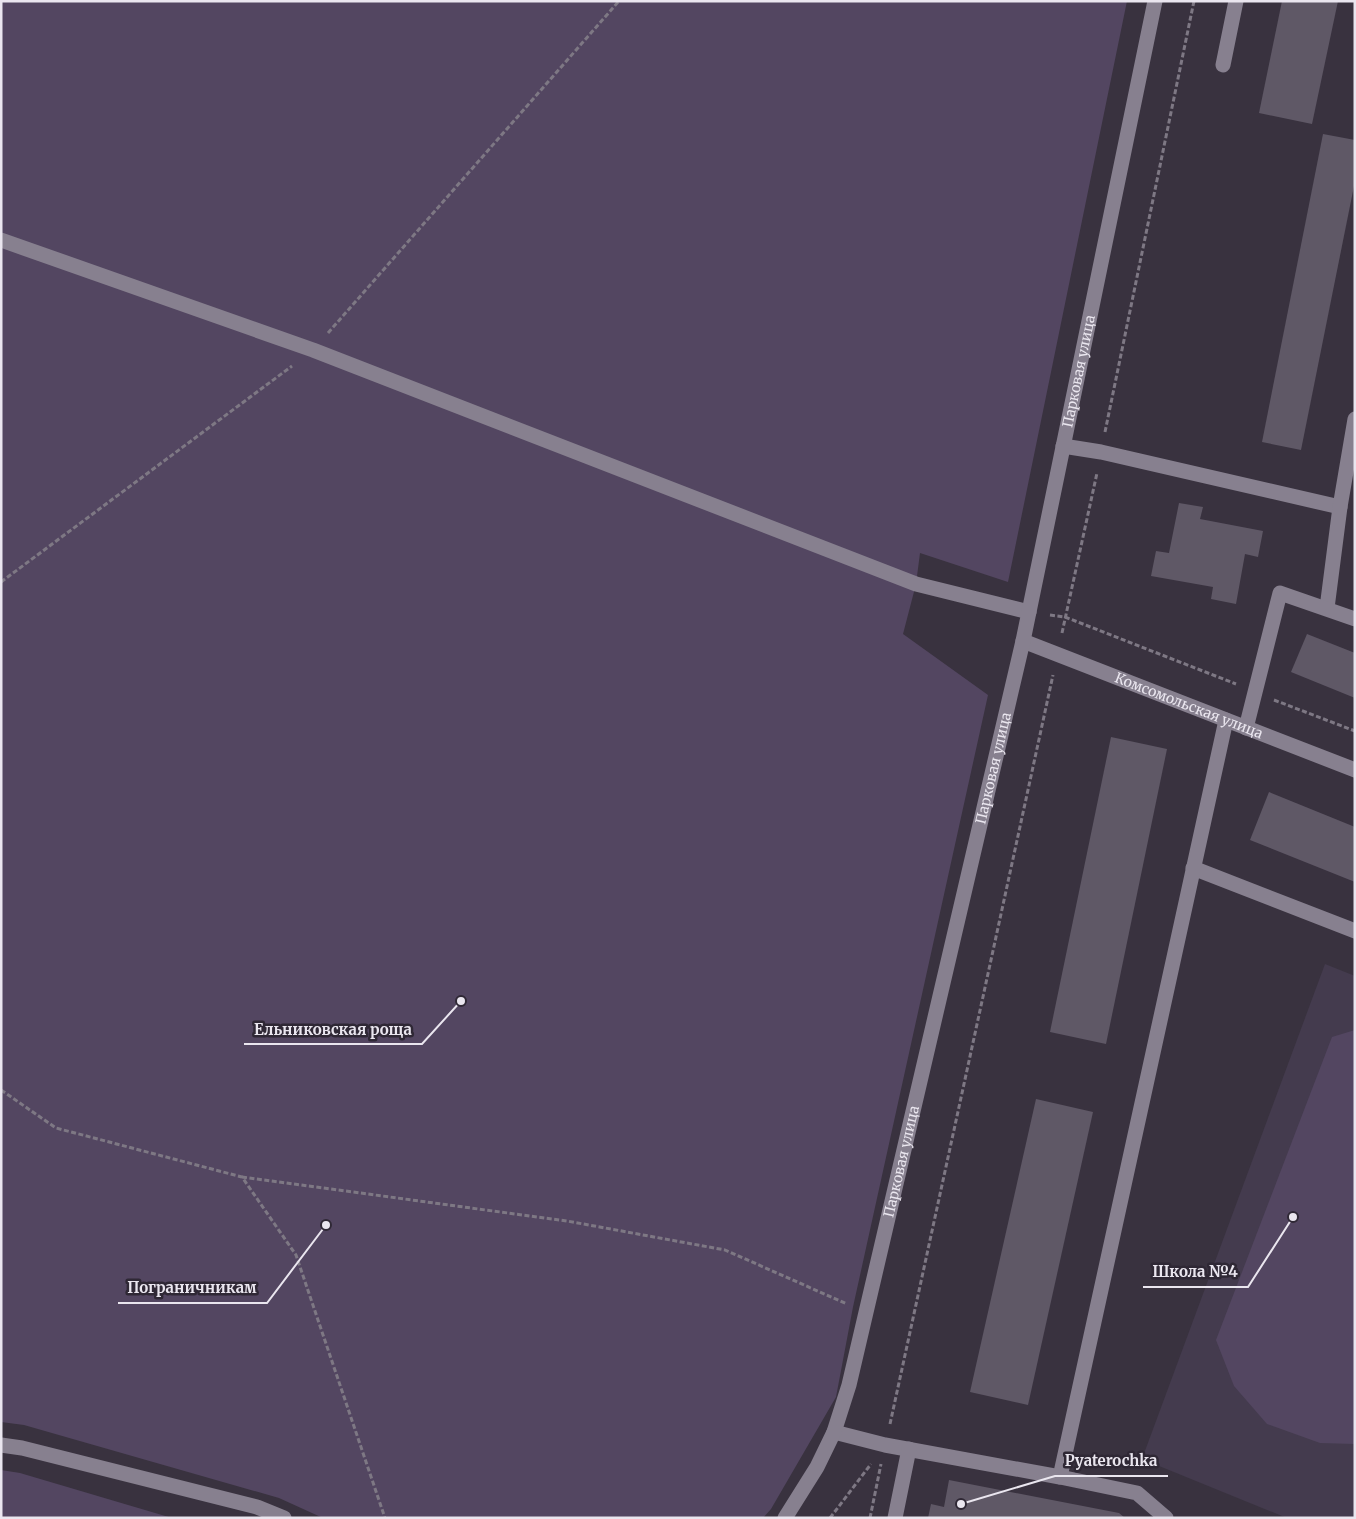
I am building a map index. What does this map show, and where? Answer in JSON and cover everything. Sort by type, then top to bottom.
[{"type":"street","name":"Парковая улица","points":[[786,1518],[817,1467],[834,1432],[850,1385],[1023,640],[1155,1]]},
{"type":"street","points":[[1223,65],[1236,1]]},
{"type":"street","points":[[1,240],[313,350],[916,584],[1029,612]]},
{"type":"street","points":[[1327,608],[1340,507],[1355,419]]},
{"type":"street","points":[[1063,446],[1101,452],[1340,507]]},
{"type":"street","points":[[1246,728],[1280,593],[1355,619]]},
{"type":"street","name":"Комсомольская улица","points":[[1023,640],[1355,770]]},
{"type":"street","points":[[1060,1477],[1226,720]]},
{"type":"street","points":[[1193,868],[1355,931]]},
{"type":"street","points":[[834,1432],[885,1445],[1137,1493],[1166,1518]]},
{"type":"street","points":[[1,1445],[22,1448],[257,1507],[284,1518]]},
{"type":"street","points":[[895,1518],[909,1449]]},
{"type":"path","points":[[1,582],[313,350],[619,1]]},
{"type":"path","points":[[870,1518],[1101,452],[1194,1]]},
{"type":"path","points":[[1065,617],[1355,732]]},
{"type":"path","points":[[1,1090],[56,1128],[242,1177],[567,1221],[725,1250],[852,1307],[867,1311]]},
{"type":"path","points":[[242,1177],[296,1255],[385,1518]]},
{"type":"path","points":[[830,1518],[885,1445]]},
{"type":"shaded area","points":[[1,1],[1127,1],[1008,582],[920,553],[916,584],[903,634],[988,695],[853,1307],[836,1397],[771,1509],[763,1518],[323,1518],[279,1498],[24,1425],[1,1422]]},
{"type":"shaded area","points":[[1325,964],[1355,976],[1355,1518],[1287,1518],[1142,1459]]},
{"type":"shaded area","points":[[1355,1030],[1355,1444],[1320,1443],[1267,1424],[1234,1386],[1216,1340],[1332,1037]]},
{"type":"shaded area","points":[[1,1470],[20,1473],[172,1518],[1,1518]]},
{"type":"building","points":[[1282,1],[1338,1],[1312,124],[1259,113]]},
{"type":"building","points":[[1323,134],[1355,140],[1355,181],[1301,450],[1262,442]]},
{"type":"building","points":[[1179,503],[1203,507],[1200,519],[1263,531],[1258,557],[1245,554],[1236,604],[1211,599],[1213,587],[1151,576],[1156,551],[1169,553]]},
{"type":"building","points":[[1307,634],[1355,653],[1355,698],[1291,672]]},
{"type":"building","points":[[1111,737],[1167,749],[1106,1044],[1050,1032]]},
{"type":"building","points":[[1269,792],[1355,827],[1355,882],[1250,840]]},
{"type":"building","points":[[1036,1099],[1093,1112],[1028,1405],[970,1392]]},
{"type":"building","points":[[949,1480],[1119,1513],[1125,1518],[928,1518],[931,1504],[944,1507]]},
{"type":"place","name":"Ельниковская роща","points":[[461,1001]]},
{"type":"place","name":"Школа №4","points":[[1293,1217]]},
{"type":"place","name":"Пограничникам","points":[[326,1225]]},
{"type":"place","name":"Pyaterochka","points":[[961,1504]]}]
